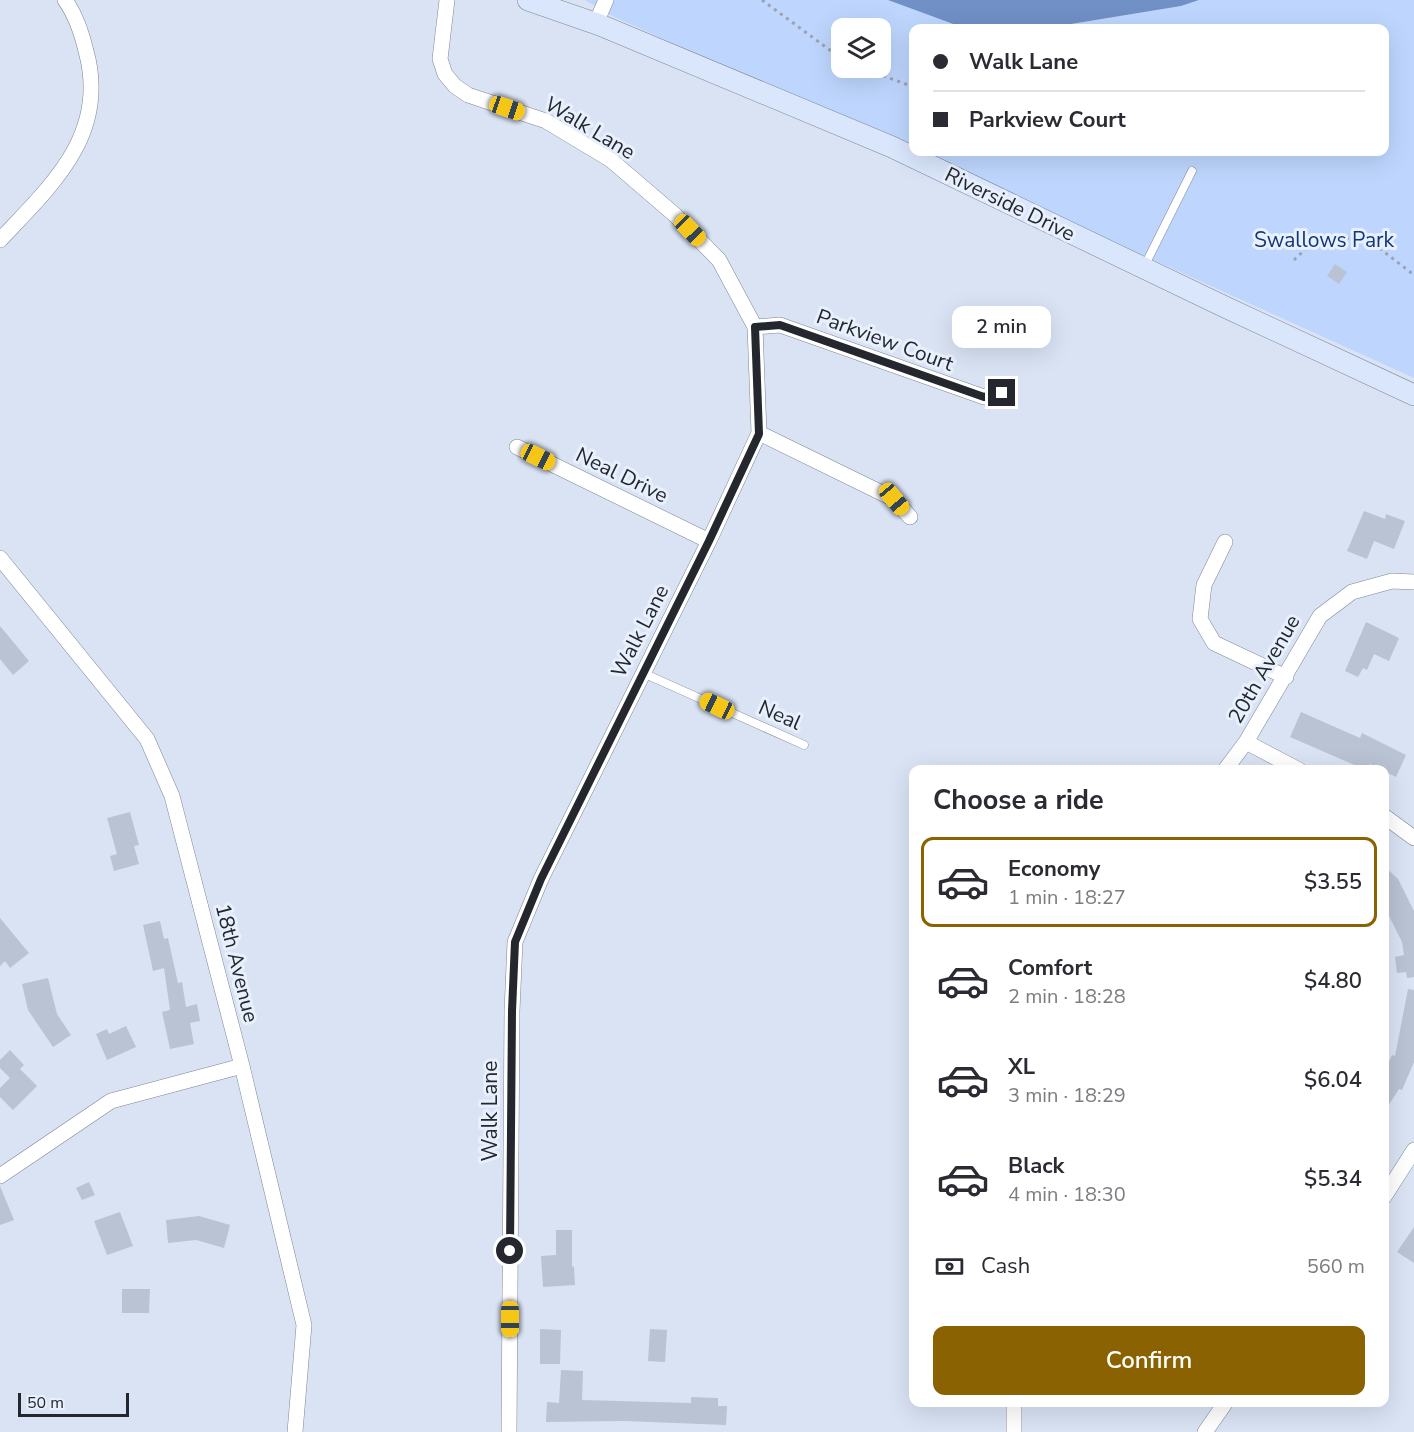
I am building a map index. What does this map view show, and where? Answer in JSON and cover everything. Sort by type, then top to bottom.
[{"type":"main road","name":"Riverside Drive","points":[[528,0],[598,24],[909,155]]},
{"type":"main road","name":"Riverside Drive","points":[[911,156],[1414,395]]},
{"type":"street","points":[[0,240],[67,165],[82,137],[92,106],[92,73],[82,36],[65,0]]},
{"type":"street","name":"Walk Lane","points":[[447,0],[440,59],[445,74],[455,86],[468,95],[546,121],[611,160],[675,215],[719,260],[755,327],[759,434],[709,541],[541,879],[515,942],[512,1011],[509,1432]]},
{"type":"street","points":[[598,24],[606,0]]},
{"type":"street","name":"Parkview Court","points":[[755,327],[780,325],[984,397],[1002,393]]},
{"type":"street","points":[[759,434],[894,499],[910,517]]},
{"type":"street","name":"Neal Drive","points":[[517,447],[709,541]]},
{"type":"street","points":[[1225,542],[1204,585],[1200,619],[1214,643],[1286,676]]},
{"type":"street","name":"18th Avenue","points":[[0,558],[147,739],[172,796],[242,1066],[304,1325],[295,1432]]},
{"type":"street","name":"20th Avenue","points":[[1229,765],[1246,742],[1320,616],[1352,591],[1392,581],[1414,582]]},
{"type":"street","points":[[1246,742],[1290,765]]},
{"type":"street","points":[[1389,820],[1414,838]]},
{"type":"street","points":[[0,1176],[111,1101],[242,1066]]},
{"type":"street","points":[[1389,1189],[1414,1150]]},
{"type":"street","points":[[1014,1407],[1014,1432]]},
{"type":"street","points":[[1205,1432],[1222,1407]]},
{"type":"lane","points":[[1143,268],[1191,171]]},
{"type":"lane","name":"Neal","points":[[643,673],[804,745]]},
{"type":"path","points":[[762,0],[831,51]]},
{"type":"path","points":[[889,78],[909,85]]},
{"type":"path","points":[[1294,260],[1315,240],[1365,237],[1414,275]]},
{"type":"green space","points":[[585,0],[888,0],[953,24],[909,24],[909,149],[612,16]]},
{"type":"green space","name":"Swallows Park","points":[[1199,0],[1414,0],[1414,378],[924,156],[1389,156],[1389,24],[1071,24],[1181,6]]},
{"type":"shaded area","points":[[888,0],[1199,0],[1181,6],[1071,24],[953,24]]},
{"type":"building","points":[[1335,264],[1347,272],[1339,284],[1327,276]]},
{"type":"building","points":[[1364,511],[1385,519],[1386,514],[1405,521],[1394,549],[1374,541],[1367,559],[1347,551]]},
{"type":"building","points":[[1366,622],[1399,638],[1389,661],[1374,654],[1367,670],[1363,668],[1358,677],[1345,671]]},
{"type":"building","points":[[0,626],[29,661],[13,675],[0,659]]},
{"type":"building","points":[[1301,712],[1360,738],[1362,733],[1406,755],[1396,777],[1389,774],[1389,765],[1354,765],[1290,737]]},
{"type":"building","points":[[130,812],[139,845],[134,846],[139,864],[114,871],[110,856],[117,854],[107,818]]},
{"type":"building","points":[[1389,871],[1398,879],[1414,911],[1414,977],[1407,978],[1406,972],[1397,973],[1395,957],[1404,955],[1402,942],[1389,916]]},
{"type":"building","points":[[0,918],[29,953],[10,968],[5,961],[0,966]]},
{"type":"building","points":[[160,921],[164,939],[168,938],[178,983],[182,982],[186,1007],[197,1004],[200,1021],[190,1023],[194,1044],[170,1049],[162,1012],[170,1010],[164,968],[153,971],[143,925]]},
{"type":"building","points":[[48,978],[57,1014],[71,1035],[53,1047],[28,1010],[22,984]]},
{"type":"building","points":[[1408,989],[1414,990],[1414,1062],[1402,1090],[1399,1089],[1389,1104],[1389,1061],[1392,1055],[1395,1056]]},
{"type":"building","points":[[126,1026],[136,1047],[107,1060],[96,1034],[107,1029],[109,1034]]},
{"type":"building","points":[[10,1050],[24,1065],[20,1069],[37,1086],[13,1110],[0,1097],[0,1088],[10,1078],[0,1068],[0,1060]]},
{"type":"building","points":[[89,1182],[95,1195],[82,1200],[76,1188]]},
{"type":"building","points":[[0,1186],[14,1220],[0,1225]]},
{"type":"building","points":[[120,1212],[133,1246],[107,1255],[94,1221]]},
{"type":"building","points":[[199,1216],[230,1225],[224,1248],[196,1240],[168,1243],[166,1220]]},
{"type":"building","points":[[1414,1227],[1414,1263],[1397,1252]]},
{"type":"building","points":[[556,1230],[572,1230],[572,1267],[574,1266],[575,1285],[543,1287],[541,1256],[556,1255]]},
{"type":"building","points":[[122,1289],[150,1289],[149,1313],[122,1313]]},
{"type":"building","points":[[540,1329],[561,1330],[560,1364],[540,1364]]},
{"type":"building","points":[[650,1329],[667,1330],[665,1362],[648,1361]]},
{"type":"building","points":[[561,1370],[583,1371],[582,1400],[691,1403],[691,1397],[718,1398],[718,1406],[727,1406],[726,1425],[625,1421],[546,1422],[547,1402],[559,1403]]},
{"type":"route","points":[[510,1251],[512,1011],[515,942],[541,879],[709,541],[740,470],[759,434],[755,327],[780,325],[984,397],[1002,393]]}]
